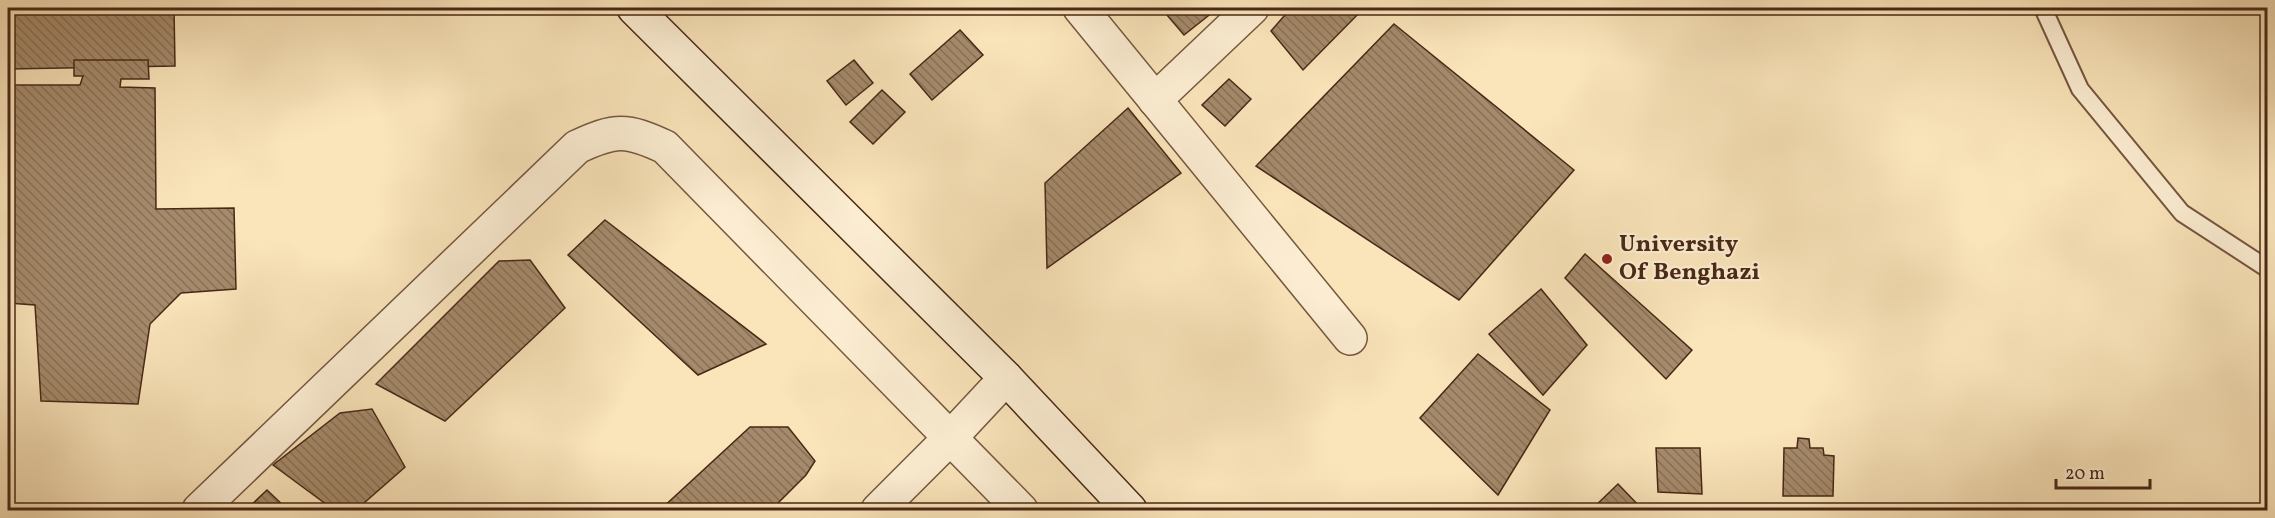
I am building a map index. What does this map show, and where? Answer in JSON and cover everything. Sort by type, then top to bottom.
[{"type":"street","points":[[634,8],[1006,378],[1130,510]]},
{"type":"street","points":[[1080,8],[1350,338]]},
{"type":"street","points":[[1155,100],[1252,8]]},
{"type":"street","points":[[199,510],[577,147],[599,136],[623,132],[645,137],[665,147],[1021,510]]},
{"type":"street","points":[[878,510],[1006,378]]},
{"type":"lane","points":[[2043,8],[2080,89],[2182,213],[2268,269]]},
{"type":"building","points":[[8,8],[174,8],[175,66],[8,69]]},
{"type":"building","points":[[1161,8],[1218,8],[1184,35]]},
{"type":"building","points":[[1291,8],[1364,8],[1303,70],[1271,31]]},
{"type":"building","points":[[1394,24],[1574,170],[1459,300],[1256,166]]},
{"type":"building","points":[[960,30],[983,55],[932,100],[910,74]]},
{"type":"building","points":[[74,60],[148,60],[149,79],[121,79],[120,87],[155,88],[156,209],[234,208],[236,289],[181,293],[150,324],[138,404],[41,401],[35,305],[8,303],[8,85],[80,85],[83,76],[74,76]]},
{"type":"building","points":[[854,60],[873,83],[846,105],[827,81]]},
{"type":"building","points":[[1229,79],[1251,99],[1225,126],[1202,105]]},
{"type":"building","points":[[882,90],[905,112],[873,144],[850,122]]},
{"type":"building","points":[[1128,108],[1181,173],[1047,268],[1045,183]]},
{"type":"building","points":[[605,220],[766,344],[698,375],[568,255]]},
{"type":"building","points":[[1585,254],[1692,350],[1666,379],[1565,278]]},
{"type":"building","points":[[530,260],[565,308],[445,421],[376,384],[499,261]]},
{"type":"building","points":[[1541,289],[1587,345],[1543,395],[1489,334]]},
{"type":"building","points":[[1478,354],[1550,410],[1498,495],[1420,418]]},
{"type":"building","points":[[372,409],[405,467],[356,510],[334,510],[273,465],[340,413]]},
{"type":"building","points":[[750,427],[788,427],[815,461],[806,475],[771,510],[660,510]]},
{"type":"building","points":[[1798,438],[1809,439],[1810,448],[1823,448],[1824,455],[1834,456],[1833,496],[1783,496],[1784,448],[1797,448]]},
{"type":"building","points":[[1656,448],[1700,448],[1702,494],[1658,492]]},
{"type":"building","points":[[1618,484],[1643,510],[1591,510]]},
{"type":"building","points":[[267,490],[288,510],[246,510]]},
{"type":"place","name":"University Of Benghazi","points":[[1607,259]]}]
